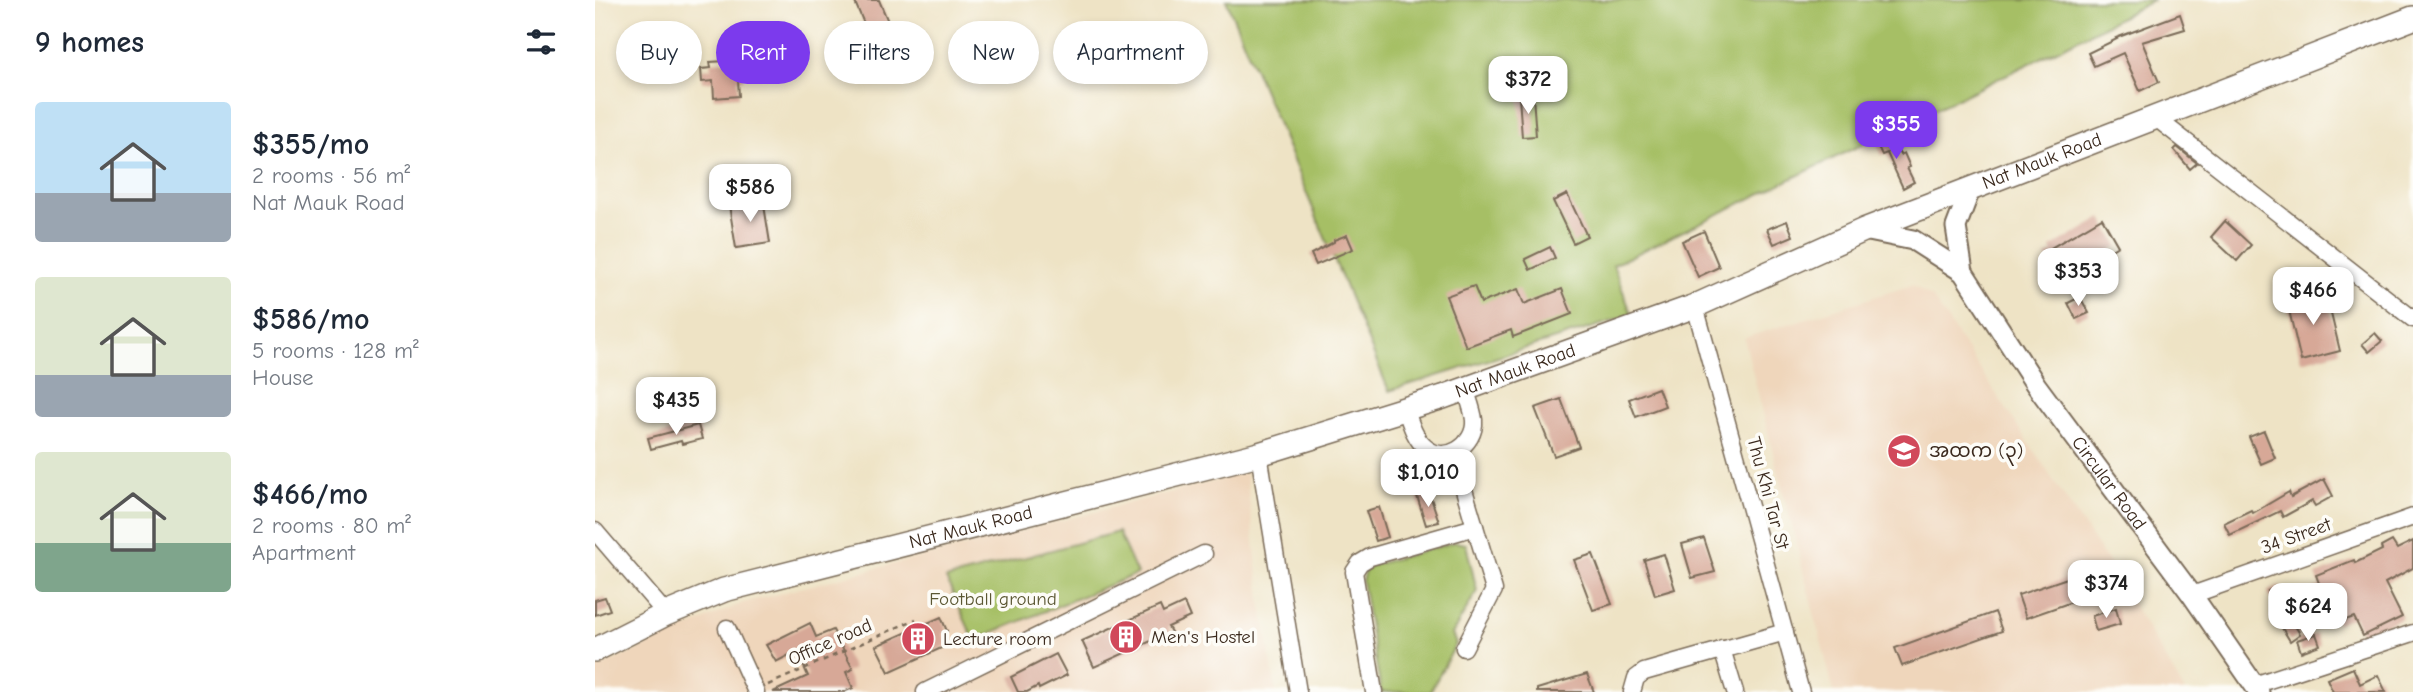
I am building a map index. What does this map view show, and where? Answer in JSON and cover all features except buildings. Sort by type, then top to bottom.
[{"type":"highway","name":"Nat Mauk Road","points":[[595,650],[666,614],[724,590],[1259,454],[1465,388],[1695,306],[1864,230],[2413,18]]},
{"type":"main road","points":[[1963,272],[1956,227],[1971,190]]},
{"type":"main road","points":[[1864,230],[1913,240],[1963,272]]},
{"type":"main road","name":"Circular Road","points":[[1963,272],[2036,384],[2192,595],[2256,688]]},
{"type":"street","points":[[2156,118],[2413,319]]},
{"type":"street","name":"Thu Khi Tar St","points":[[1695,306],[1801,692]]},
{"type":"street","points":[[1405,408],[1416,436],[1426,449],[1438,454],[1453,453],[1464,446],[1473,434],[1474,420],[1465,388]]},
{"type":"street","points":[[1453,453],[1494,590],[1464,648]]},
{"type":"street","points":[[1259,454],[1298,692]]},
{"type":"street","name":"34 Street","points":[[2192,595],[2413,517]]},
{"type":"street","points":[[1374,692],[1353,572],[1360,563],[1370,557],[1475,527]]},
{"type":"street","points":[[595,530],[666,614]]},
{"type":"street","points":[[925,692],[1204,554]]},
{"type":"street","points":[[727,628],[756,691]]},
{"type":"street","points":[[1632,692],[1636,678],[1644,672],[1785,632]]},
{"type":"street","points":[[2256,688],[2413,633]]},
{"type":"street","points":[[1722,649],[1735,692]]},
{"type":"path","name":"Office road","points":[[756,691],[916,619]]},
{"type":"shaded area","name":"အထက (၃)","points":[[1912,285],[1932,297],[2109,564],[2185,692],[1834,692],[1744,338]]},
{"type":"shaded area","points":[[1246,473],[1261,601],[1276,692],[595,692],[595,669],[743,603]]},
{"type":"green space","points":[[1226,0],[2154,0],[2049,54],[1613,265],[1632,315],[1389,391]]},
{"type":"green space","name":"Football ground","points":[[1118,532],[1137,574],[974,640],[946,579]]},
{"type":"green space","points":[[1455,542],[1466,544],[1477,591],[1452,634],[1456,644],[1430,692],[1381,692],[1362,581],[1364,573],[1370,566]]},
{"type":"place","name":"အထက (၃)","points":[[1904,451]]},
{"type":"place","name":"Men's Hostel","points":[[1126,637]]},
{"type":"place","name":"Lecture room","points":[[918,639]]}]
